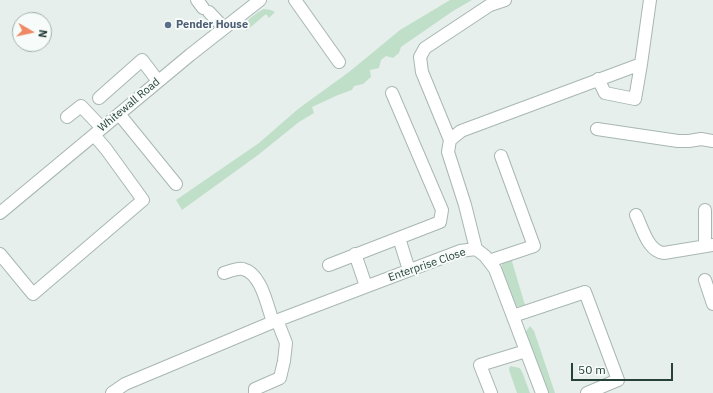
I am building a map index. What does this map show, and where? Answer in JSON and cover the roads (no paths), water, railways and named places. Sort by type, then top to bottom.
[{"type":"street","name":"Whitewall Road","points":[[0,213],[158,81],[260,0]]},
{"type":"street","points":[[295,0],[339,62]]},
{"type":"street","points":[[476,249],[448,152],[450,140],[422,72],[420,57],[425,48],[490,5],[505,0]]},
{"type":"street","points":[[598,79],[605,93],[635,99],[650,0]]},
{"type":"street","points":[[203,7],[224,28]]},
{"type":"street","points":[[99,98],[142,60],[158,81]]},
{"type":"street","points":[[450,140],[461,131],[641,64]]},
{"type":"street","points":[[328,265],[440,222],[442,210],[392,93]]},
{"type":"street","points":[[0,254],[33,294],[142,200],[106,149],[98,131],[81,106],[67,117]]},
{"type":"street","points":[[119,114],[176,184]]},
{"type":"street","points":[[597,129],[678,141],[701,139],[713,141]]},
{"type":"street","points":[[489,261],[534,246],[501,156]]},
{"type":"street","points":[[636,215],[649,244],[660,253],[664,253],[709,246],[705,210]]},
{"type":"street","points":[[399,238],[409,270]]},
{"type":"street","name":"Enterprise Close","points":[[112,393],[125,384],[275,321],[460,251],[476,249],[485,256],[495,269],[542,393]]},
{"type":"street","points":[[355,254],[366,286]]},
{"type":"street","points":[[224,273],[242,269],[251,273],[260,284],[286,343],[284,362],[280,378],[256,389],[255,393]]},
{"type":"street","points":[[705,280],[713,304]]},
{"type":"street","points":[[513,316],[585,292],[618,380],[587,393]]},
{"type":"street","points":[[491,393],[480,365],[526,350]]},
{"type":"place","name":"Pender House","points":[[168,25]]}]
